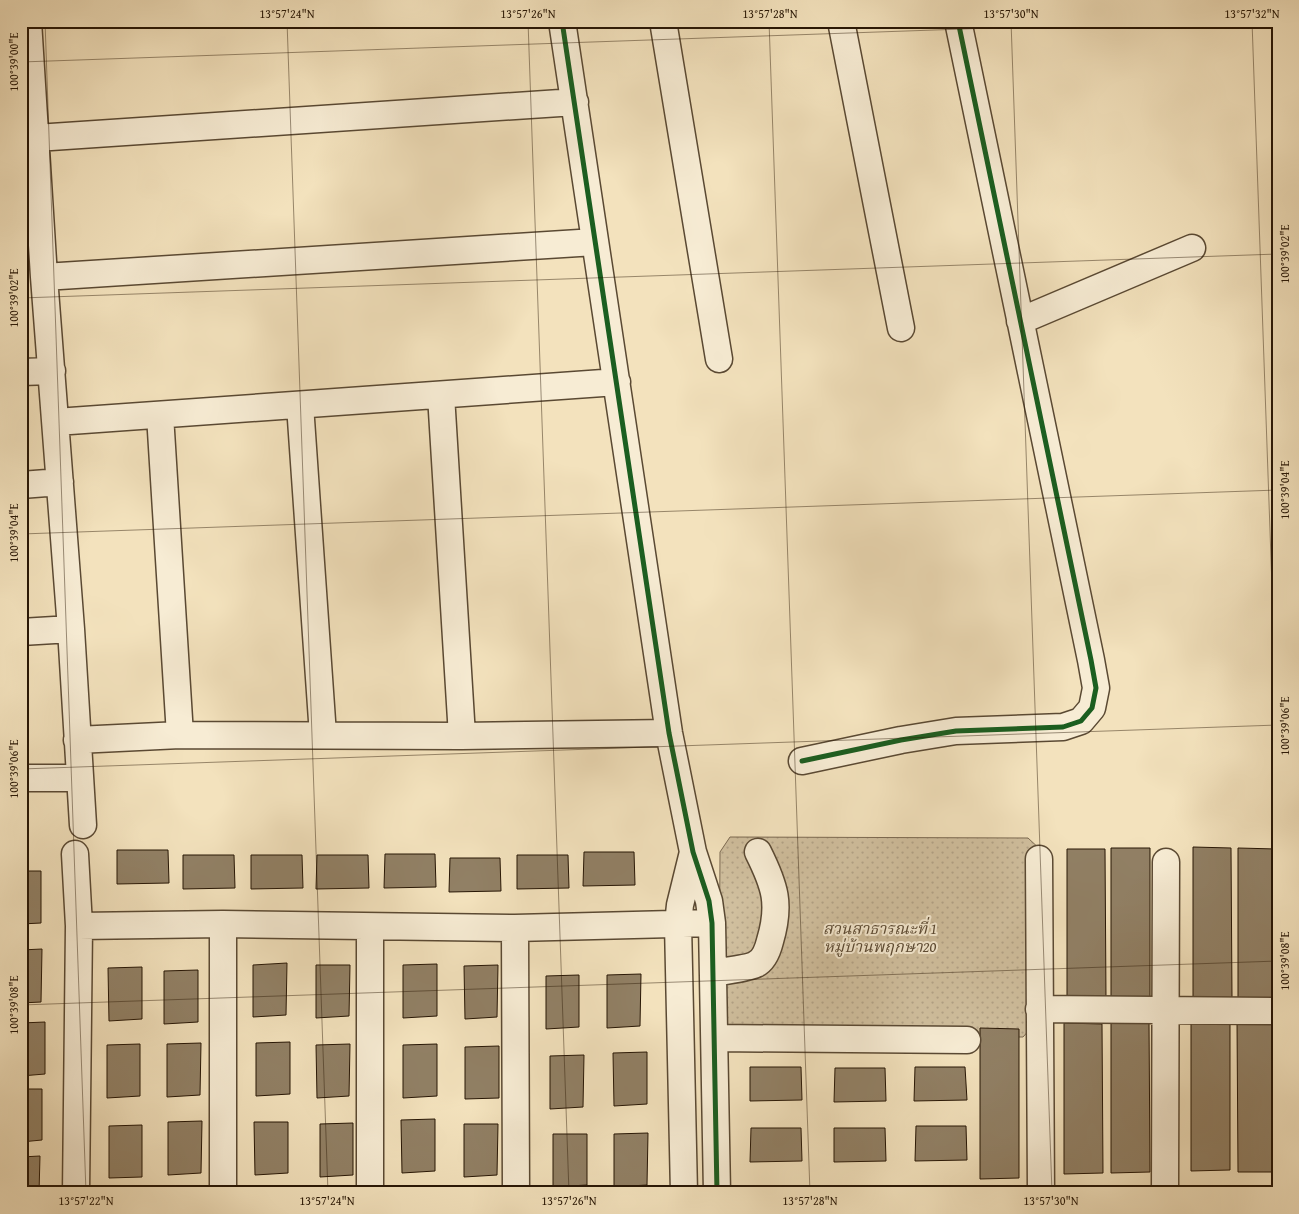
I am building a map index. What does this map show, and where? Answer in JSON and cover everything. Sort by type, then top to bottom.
[{"type":"street","points":[[28,21],[26,52],[36,138],[30,195],[44,277],[52,371],[83,825]]},
{"type":"street","points":[[562,21],[669,733],[693,852],[709,901],[712,923],[717,1193]]},
{"type":"street","points":[[663,21],[719,359]]},
{"type":"street","points":[[841,21],[901,328]]},
{"type":"street","points":[[802,761],[901,740],[956,731],[1064,727],[1082,721],[1092,708],[1096,688],[1091,660],[958,21]]},
{"type":"street","points":[[36,138],[575,102]]},
{"type":"street","points":[[44,277],[595,242]]},
{"type":"street","points":[[1020,321],[1192,248]]},
{"type":"street","points":[[21,372],[52,371]]},
{"type":"street","points":[[56,422],[617,382]]},
{"type":"street","points":[[441,395],[462,736]]},
{"type":"street","points":[[300,405],[323,735]]},
{"type":"street","points":[[160,415],[180,736]]},
{"type":"street","points":[[21,485],[60,482]]},
{"type":"street","points":[[21,632],[71,629]]},
{"type":"street","points":[[77,740],[180,736],[462,736],[669,733]]},
{"type":"street","points":[[21,778],[80,778]]},
{"type":"street","points":[[684,1193],[678,924],[680,905],[693,852]]},
{"type":"street","points":[[714,973],[756,964],[767,951],[776,920],[776,898],[770,875],[758,852]]},
{"type":"street","points":[[75,854],[79,926],[76,1193]]},
{"type":"street","points":[[1039,859],[1041,1193]]},
{"type":"street","points":[[1164,1193],[1166,862]]},
{"type":"street","points":[[79,926],[223,924],[515,928],[712,923]]},
{"type":"street","points":[[223,924],[223,1193]]},
{"type":"street","points":[[370,926],[370,1193]]},
{"type":"street","points":[[515,928],[516,1193]]},
{"type":"street","points":[[1039,1009],[1278,1011]]},
{"type":"street","points":[[715,1038],[967,1040]]},
{"type":"green space","name":"สวนสาธารณะที่ 1 หมู่บ้านพฤกษา20","points":[[730,837],[1028,838],[1042,851],[1041,1017],[1023,1037],[737,1037],[719,1023],[720,852]]},
{"type":"building","points":[[1193,847],[1231,848],[1232,998],[1193,999]]},
{"type":"building","points":[[1111,848],[1150,848],[1150,998],[1111,999]]},
{"type":"building","points":[[1238,848],[1276,849],[1277,999],[1238,1000]]},
{"type":"building","points":[[1067,849],[1105,849],[1106,999],[1067,1000]]},
{"type":"building","points":[[117,850],[168,850],[169,883],[117,884]]},
{"type":"building","points":[[584,852],[634,852],[635,885],[583,886]]},
{"type":"building","points":[[385,854],[435,854],[436,887],[384,888]]},
{"type":"building","points":[[183,855],[234,855],[235,888],[183,889]]},
{"type":"building","points":[[251,855],[302,855],[303,888],[251,889]]},
{"type":"building","points":[[317,855],[368,855],[369,888],[316,889]]},
{"type":"building","points":[[517,855],[568,855],[569,888],[517,889]]},
{"type":"building","points":[[450,858],[500,858],[501,891],[449,892]]},
{"type":"building","points":[[21,871],[41,871],[41,923],[21,924]]},
{"type":"building","points":[[42,949],[41,1002],[21,1003],[21,950]]},
{"type":"building","points":[[287,963],[286,1015],[253,1017],[253,965]]},
{"type":"building","points":[[437,964],[437,1016],[403,1018],[403,965]]},
{"type":"building","points":[[316,965],[350,965],[349,1016],[316,1018]]},
{"type":"building","points":[[498,965],[497,1017],[465,1019],[464,966]]},
{"type":"building","points":[[142,967],[142,1019],[109,1021],[108,968]]},
{"type":"building","points":[[198,970],[198,1022],[164,1024],[164,971]]},
{"type":"building","points":[[641,974],[640,1026],[607,1028],[607,975]]},
{"type":"building","points":[[579,975],[579,1027],[546,1029],[546,976]]},
{"type":"building","points":[[1191,1019],[1230,1020],[1230,1170],[1191,1171]]},
{"type":"building","points":[[1237,1021],[1276,1021],[1276,1172],[1238,1172]]},
{"type":"building","points":[[45,1022],[45,1074],[21,1076],[21,1023]]},
{"type":"building","points":[[1111,1022],[1149,1022],[1150,1172],[1111,1173]]},
{"type":"building","points":[[1064,1023],[1102,1024],[1103,1173],[1064,1174]]},
{"type":"building","points":[[980,1028],[1019,1029],[1019,1178],[980,1179]]},
{"type":"building","points":[[290,1042],[290,1094],[256,1096],[256,1043]]},
{"type":"building","points":[[201,1043],[200,1095],[167,1097],[167,1044]]},
{"type":"building","points":[[140,1044],[140,1096],[107,1098],[107,1045]]},
{"type":"building","points":[[350,1044],[349,1096],[317,1098],[316,1045]]},
{"type":"building","points":[[437,1044],[437,1096],[403,1098],[403,1045]]},
{"type":"building","points":[[499,1046],[499,1098],[465,1099],[465,1047]]},
{"type":"building","points":[[647,1052],[647,1104],[614,1106],[613,1053]]},
{"type":"building","points":[[584,1055],[583,1107],[550,1109],[550,1056]]},
{"type":"building","points":[[750,1067],[801,1067],[802,1100],[750,1101]]},
{"type":"building","points":[[915,1067],[965,1067],[967,1100],[914,1101]]},
{"type":"building","points":[[835,1068],[885,1068],[886,1101],[834,1102]]},
{"type":"building","points":[[21,1089],[42,1089],[42,1140],[21,1142]]},
{"type":"building","points":[[435,1119],[435,1171],[402,1173],[401,1120]]},
{"type":"building","points":[[202,1121],[201,1173],[168,1175],[168,1122]]},
{"type":"building","points":[[254,1122],[288,1122],[288,1173],[255,1175]]},
{"type":"building","points":[[353,1123],[353,1175],[320,1177],[320,1124]]},
{"type":"building","points":[[464,1124],[498,1124],[497,1175],[464,1177]]},
{"type":"building","points":[[142,1125],[142,1177],[109,1178],[109,1126]]},
{"type":"building","points":[[916,1126],[966,1126],[967,1160],[915,1161]]},
{"type":"building","points":[[751,1128],[801,1128],[802,1161],[750,1162]]},
{"type":"building","points":[[834,1128],[885,1128],[886,1161],[834,1162]]},
{"type":"building","points":[[648,1133],[647,1185],[614,1187],[614,1134]]},
{"type":"building","points":[[553,1134],[587,1134],[587,1185],[553,1187]]},
{"type":"building","points":[[40,1156],[39,1193],[21,1193],[21,1157]]},
{"type":"cycle path","points":[[562,21],[669,733],[693,852],[709,901],[712,923],[717,1193]]},
{"type":"cycle path","points":[[802,761],[901,740],[956,731],[1063,727],[1081,721],[1092,708],[1096,688],[1091,660],[958,21]]}]
